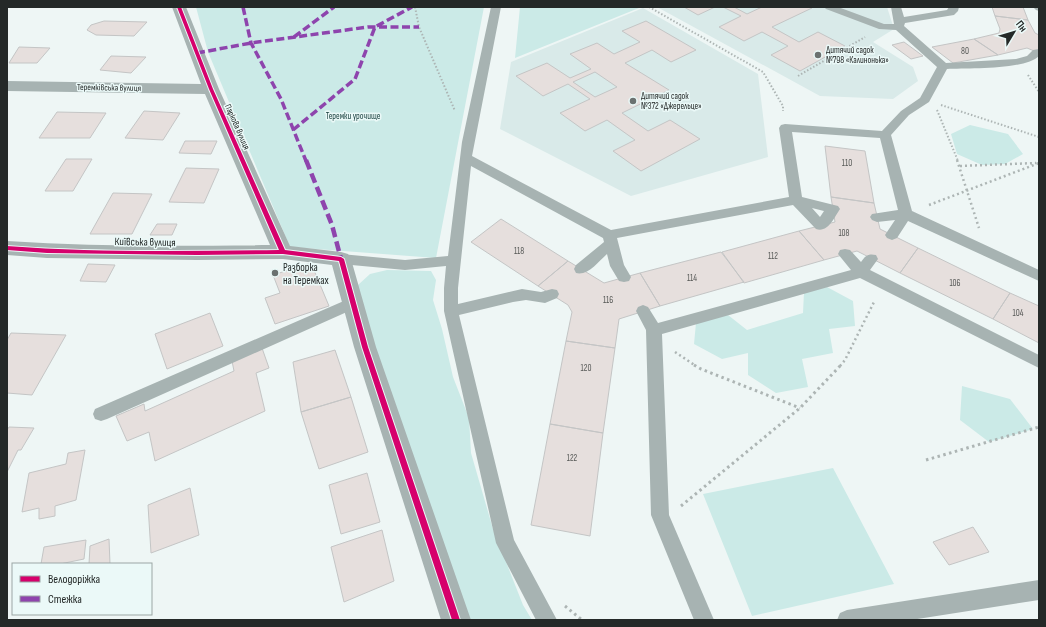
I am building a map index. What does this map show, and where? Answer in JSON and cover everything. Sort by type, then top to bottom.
[{"type":"street","name":"Паркова вулиця","points":[[179,7],[210,89],[282,252]]},
{"type":"street","name":"Теремківська вулиця","points":[[7,86],[210,89]]},
{"type":"street","name":"Київська вулиця","points":[[7,248],[47,251],[197,253],[282,252],[341,259]]},
{"type":"street","points":[[341,259],[367,354],[456,620]]},
{"type":"lane","points":[[496,7],[468,142],[451,288],[451,311],[505,543],[547,620]]},
{"type":"lane","points":[[829,7],[882,28],[950,13],[953,11],[954,7]]},
{"type":"lane","points":[[896,7],[900,24],[943,66],[1017,62],[1031,58],[1037,52]]},
{"type":"lane","points":[[885,135],[905,113],[929,101],[943,66]]},
{"type":"lane","points":[[581,269],[610,239],[796,200],[785,128],[885,135]]},
{"type":"lane","points":[[885,135],[906,214],[892,235]]},
{"type":"lane","points":[[466,158],[610,239],[617,266],[624,277]]},
{"type":"lane","points":[[877,217],[906,214],[1039,276]]},
{"type":"lane","points":[[844,254],[861,272],[1039,362]]},
{"type":"lane","points":[[655,334],[861,272],[871,258]]},
{"type":"lane","points":[[341,259],[404,265],[454,260]]},
{"type":"lane","points":[[451,311],[515,296],[527,295],[546,298],[552,294]]},
{"type":"lane","points":[[101,414],[353,303]]},
{"type":"lane","points":[[643,311],[655,334],[660,515],[704,620]]},
{"type":"lane","points":[[847,620],[1039,590]]},
{"type":"path","points":[[415,7],[419,27],[468,142]]},
{"type":"path","points":[[649,7],[763,72],[783,106],[785,128]]},
{"type":"path","points":[[798,76],[882,28]]},
{"type":"path","points":[[929,101],[1039,137]]},
{"type":"path","points":[[929,101],[960,166],[969,190],[986,251]]},
{"type":"path","points":[[960,166],[1039,163]]},
{"type":"path","points":[[906,214],[1039,163]]},
{"type":"path","points":[[663,521],[800,408],[845,360],[884,284]]},
{"type":"path","points":[[655,334],[702,369],[800,408]]},
{"type":"path","points":[[926,460],[1039,427]]},
{"type":"path","points":[[564,606],[582,620]]},
{"type":"shaded area","name":"Дитячий садок №798 «Калинонька»","points":[[657,7],[887,7],[894,29],[873,42],[913,67],[918,81],[893,99],[820,96]]},
{"type":"shaded area","name":"Дитячий садок №372 «Джерельце»","points":[[643,8],[758,74],[768,157],[631,196],[500,129],[511,62]]},
{"type":"green space","name":"Теремки урочище","points":[[196,7],[484,7],[436,258],[290,247],[208,52]]},
{"type":"green space","points":[[520,7],[637,7],[639,8],[515,58]]},
{"type":"green space","points":[[970,125],[1008,134],[1023,154],[1005,164],[982,165],[957,154],[951,134]]},
{"type":"green space","points":[[387,270],[431,271],[436,280],[433,300],[442,329],[453,377],[469,418],[471,453],[493,529],[523,605],[532,620],[466,620],[359,309],[358,285],[370,274]]},
{"type":"green space","points":[[827,287],[853,301],[855,326],[829,329],[833,353],[802,359],[808,387],[776,393],[748,375],[748,353],[722,359],[694,344],[696,323],[728,315],[747,330],[803,313],[804,292]]},
{"type":"green space","points":[[962,386],[1010,399],[1033,429],[989,442],[960,420]]},
{"type":"green space","points":[[833,468],[894,584],[752,616],[703,494]]},
{"type":"building","points":[[684,7],[715,7],[698,15]]},
{"type":"building","points":[[723,7],[734,7],[747,14],[762,7],[810,7],[812,8],[772,27],[799,42],[818,32],[845,46],[800,71],[771,55],[788,46],[762,32],[744,41],[719,27],[741,16]]},
{"type":"building","points":[[992,7],[1023,7],[1028,20],[995,16]]},
{"type":"building","points":[[995,16],[1028,20],[1035,33],[1039,35],[1039,53],[1027,48],[998,55],[974,39],[999,33],[1000,29]]},
{"type":"building","points":[[104,21],[147,22],[134,36],[96,35],[87,30],[91,25]]},
{"type":"building","points":[[646,21],[696,50],[671,62],[652,50],[625,63],[669,90],[622,113],[648,131],[670,120],[700,139],[641,171],[613,151],[635,140],[607,120],[585,131],[560,113],[590,99],[568,84],[543,96],[516,76],[547,63],[570,78],[591,69],[570,54],[597,43],[614,54],[640,42],[622,31]],"holes":[[[595,72],[617,87],[595,97],[573,82]]]},
{"type":"building","points":[[974,39],[998,55],[953,63],[932,47]]},
{"type":"building","points":[[904,42],[923,56],[911,59],[892,45]]},
{"type":"building","points":[[19,47],[50,48],[37,63],[9,63]]},
{"type":"building","points":[[111,56],[146,57],[131,73],[100,70]]},
{"type":"building","points":[[144,111],[180,113],[163,140],[125,138]]},
{"type":"building","points":[[57,112],[106,113],[90,138],[39,138]]},
{"type":"building","points":[[185,141],[217,141],[211,154],[179,153]]},
{"type":"building","points":[[825,146],[865,151],[874,203],[831,197]]},
{"type":"building","points":[[66,159],[92,159],[73,191],[45,191]]},
{"type":"building","points":[[186,168],[219,169],[204,203],[169,202]]},
{"type":"building","points":[[113,193],[152,194],[132,234],[90,234]]},
{"type":"building","points":[[831,197],[874,203],[880,229],[918,248],[900,273],[857,251],[824,260],[799,231],[835,222]]},
{"type":"building","points":[[501,219],[568,261],[538,286],[471,242]]},
{"type":"building","points":[[157,224],[177,224],[172,235],[150,235]]},
{"type":"building","points":[[799,231],[824,260],[744,283],[722,252]]},
{"type":"building","points":[[918,248],[1010,293],[993,319],[900,273]]},
{"type":"building","points":[[721,252],[744,282],[660,306],[640,273]]},
{"type":"building","points":[[568,261],[604,283],[640,273],[660,306],[619,319],[615,348],[566,341],[572,312],[568,305],[538,286]]},
{"type":"building","points":[[311,263],[329,306],[275,324],[265,298],[280,293],[273,275]]},
{"type":"building","points":[[88,264],[115,265],[106,282],[80,281]]},
{"type":"building","points":[[1010,293],[1039,306],[1039,343],[993,319]]},
{"type":"building","points":[[210,313],[223,346],[167,369],[155,334]]},
{"type":"building","points":[[11,333],[66,335],[32,395],[7,393],[7,340]]},
{"type":"building","points":[[566,341],[615,348],[603,433],[550,424]]},
{"type":"building","points":[[262,348],[269,368],[256,373],[265,411],[155,461],[149,432],[127,441],[116,416],[144,404],[145,411],[234,371],[232,361]]},
{"type":"building","points":[[335,350],[351,397],[301,412],[293,362]]},
{"type":"building","points":[[351,397],[368,452],[319,469],[301,412]]},
{"type":"building","points":[[550,424],[603,433],[590,536],[531,525]]},
{"type":"building","points":[[9,427],[34,428],[21,450],[18,450],[7,472],[7,430]]},
{"type":"building","points":[[85,450],[76,500],[55,506],[55,516],[39,519],[39,508],[22,512],[29,473],[66,464],[68,453]]},
{"type":"building","points":[[367,473],[380,522],[341,534],[329,485]]},
{"type":"building","points":[[190,488],[199,535],[151,553],[148,505]]},
{"type":"building","points":[[973,527],[989,552],[949,565],[933,542]]},
{"type":"building","points":[[382,530],[394,581],[344,602],[331,547]]},
{"type":"building","points":[[109,539],[110,563],[89,563],[90,546]]},
{"type":"building","points":[[86,540],[84,559],[65,563],[41,563],[44,547]]},
{"type":"marked path","points":[[243,7],[251,43],[281,99],[332,225],[341,259]]},
{"type":"marked path","points":[[294,37],[334,7]]},
{"type":"marked path","points":[[293,130],[355,79],[375,27],[412,7]]},
{"type":"marked path","points":[[197,53],[251,43],[368,27],[419,27]]},
{"type":"cycle path","points":[[179,7],[211,89],[283,252]]},
{"type":"cycle path","points":[[7,248],[47,251],[197,253],[283,252],[341,259],[365,347],[456,620]]},
{"type":"place","name":"Дитячий садок №798 «Калинонька»","points":[[818,55]]},
{"type":"place","name":"Дитячий садок №372 «Джерельце»","points":[[633,101]]},
{"type":"place","name":"Разборка на Теремках","points":[[275,273]]}]
